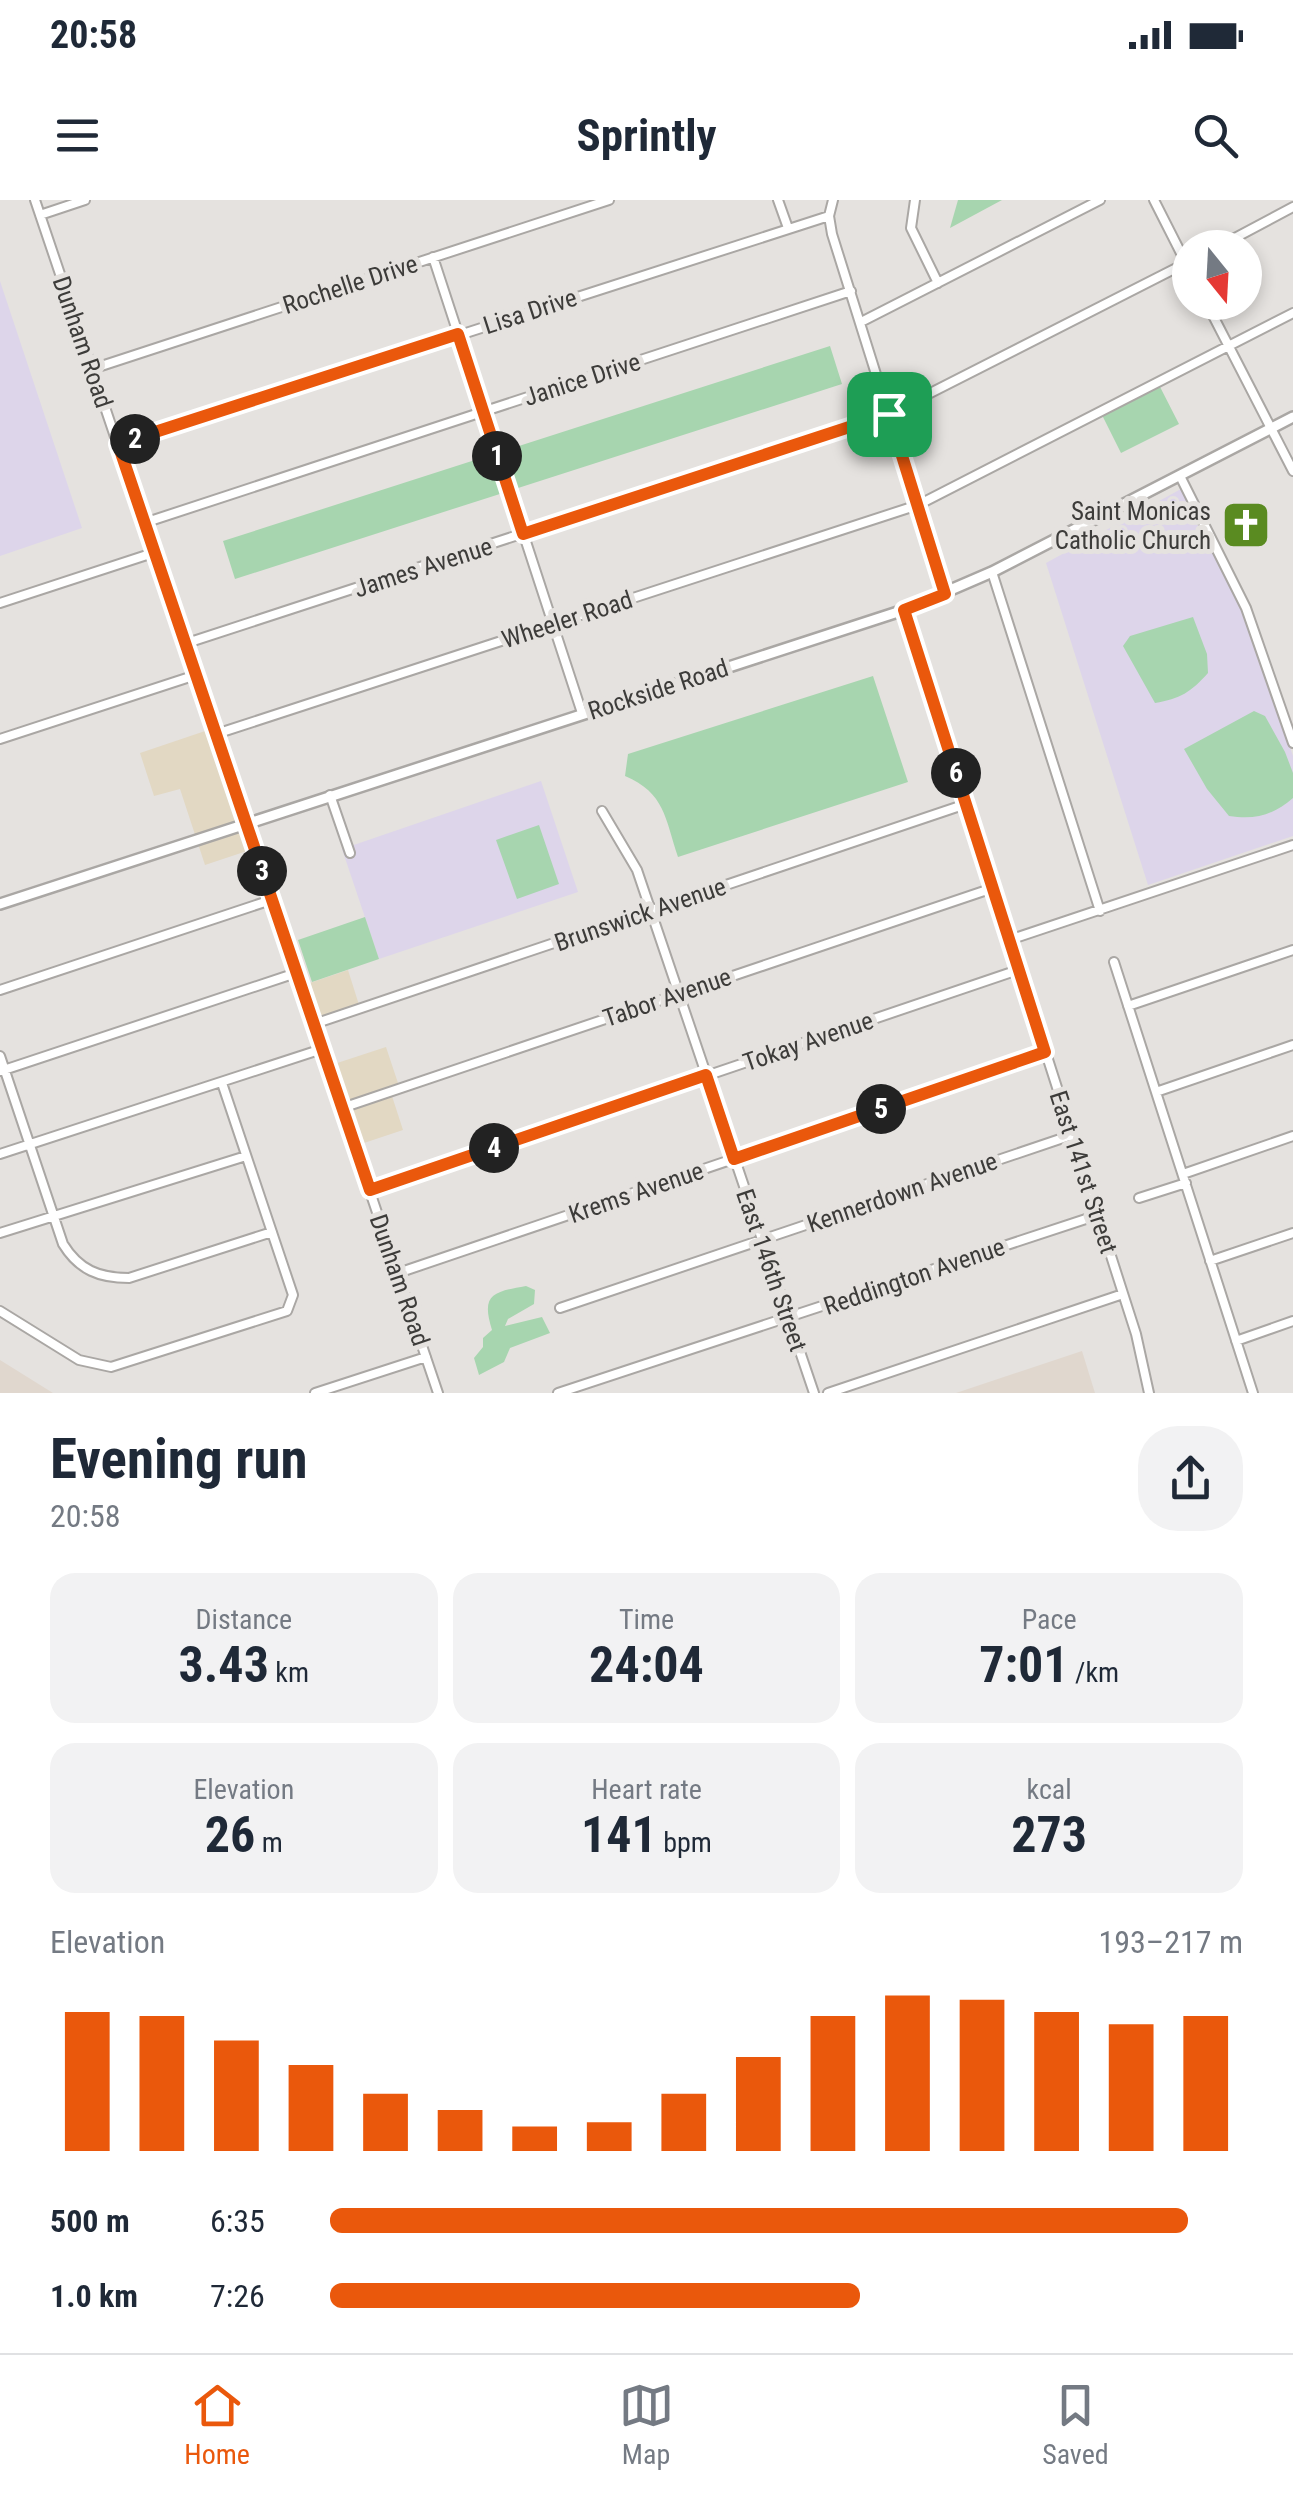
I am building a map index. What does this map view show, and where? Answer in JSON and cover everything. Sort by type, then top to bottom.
[{"type":"main road","name":"Rockside Road","points":[[0,904],[904,610],[992,572],[1293,417]]},
{"type":"street","name":"Dunham Road","points":[[35,200],[438,1393]]},
{"type":"street","points":[[40,215],[85,200]]},
{"type":"street","name":"Rochelle Drive","points":[[92,369],[609,200]]},
{"type":"street","points":[[778,200],[788,228]]},
{"type":"street","points":[[833,200],[829,216],[850,292],[945,594]]},
{"type":"street","points":[[915,200],[911,228],[938,284]]},
{"type":"street","points":[[861,322],[1100,200]]},
{"type":"street","points":[[1154,200],[1172,233]]},
{"type":"street","points":[[1250,230],[1293,207]]},
{"type":"street","name":"Lisa Drive","points":[[118,444],[829,216]]},
{"type":"street","points":[[433,257],[582,713]]},
{"type":"street","name":"James Avenue","points":[[184,644],[889,414],[1172,273]]},
{"type":"street","name":"Janice Drive","points":[[144,523],[850,292]]},
{"type":"street","name":"Wheeler Road","points":[[216,734],[918,505],[1293,313]]},
{"type":"street","points":[[1215,320],[1293,472]]},
{"type":"street","points":[[1180,476],[1246,608],[1293,742]]},
{"type":"street","points":[[0,603],[153,553]]},
{"type":"street","points":[[992,572],[1100,910]]},
{"type":"street","name":"East 141st Street","points":[[904,610],[1140,1347],[1149,1393]]},
{"type":"street","points":[[0,739],[196,676]]},
{"type":"street","points":[[330,795],[350,853]]},
{"type":"street","name":"Brunswick Avenue","points":[[314,1024],[966,804]]},
{"type":"street","name":"East 146th Street","points":[[602,811],[637,870],[814,1393]]},
{"type":"street","points":[[1009,940],[1293,845]]},
{"type":"street","name":"Tabor Avenue","points":[[342,1108],[993,888]]},
{"type":"street","points":[[0,990],[271,900]]},
{"type":"street","points":[[1128,1006],[1293,950]]},
{"type":"street","points":[[1114,962],[1253,1393]]},
{"type":"street","name":"Tokay Avenue","points":[[370,1190],[1018,970]]},
{"type":"street","points":[[2,1070],[296,973]]},
{"type":"street","points":[[1156,1092],[1293,1045]]},
{"type":"street","points":[[0,1154],[322,1049]]},
{"type":"street","name":"Krems Avenue","points":[[398,1273],[1045,1052]]},
{"type":"street","points":[[0,1056],[63,1244],[73,1260],[97,1275],[129,1278],[272,1232]]},
{"type":"street","points":[[0,1311],[79,1360],[112,1366],[283,1313],[294,1300],[222,1082]]},
{"type":"street","name":"Kennerdown Avenue","points":[[560,1308],[1072,1135]]},
{"type":"street","points":[[1140,1198],[1293,1136]]},
{"type":"street","points":[[0,1233],[246,1156]]},
{"type":"street","name":"Reddington Avenue","points":[[558,1393],[1098,1215]]},
{"type":"street","points":[[1210,1262],[1293,1233]]},
{"type":"street","points":[[828,1393],[1123,1294]]},
{"type":"street","points":[[1236,1341],[1293,1321]]},
{"type":"street","points":[[316,1393],[426,1357]]},
{"type":"shaded area","points":[[0,281],[82,528],[0,556]]},
{"type":"shaded area","points":[[1181,489],[1242,609],[1293,756],[1293,836],[1148,885],[1046,563]]},
{"type":"shaded area","points":[[214,728],[256,848],[205,865],[180,789],[154,796],[140,753]]},
{"type":"shaded area","points":[[541,781],[578,892],[379,959],[342,849]]},
{"type":"shaded area","points":[[348,970],[360,1008],[314,1024],[301,986]]},
{"type":"shaded area","points":[[386,1047],[400,1089],[391,1093],[403,1130],[355,1146],[328,1066]]},
{"type":"shaded area","points":[[1082,1351],[1095,1393],[956,1393]]},
{"type":"shaded area","points":[[0,1360],[53,1393],[0,1393]]},
{"type":"green space","points":[[958,200],[1002,200],[950,228]]},
{"type":"green space","points":[[830,346],[842,384],[235,579],[223,541]]},
{"type":"green space","points":[[1157,381],[1179,424],[1121,453],[1100,411]]},
{"type":"green space","points":[[1193,617],[1207,654],[1208,673],[1184,694],[1155,703],[1123,646],[1130,636]]},
{"type":"green space","points":[[873,676],[908,782],[678,857],[662,808],[648,790],[625,776],[628,754]]},
{"type":"green space","points":[[1254,711],[1265,716],[1285,752],[1293,773],[1293,798],[1264,815],[1229,816],[1207,789],[1184,749]]},
{"type":"green space","points":[[539,825],[559,884],[517,899],[496,840]]},
{"type":"green space","points":[[365,917],[379,959],[312,982],[298,940]]},
{"type":"green space","points":[[526,1286],[535,1290],[534,1304],[508,1319],[505,1326],[542,1317],[550,1333],[510,1348],[504,1362],[479,1375],[474,1358],[483,1347],[483,1338],[492,1330],[489,1302],[497,1293]]},
{"type":"place","name":"Saint Monicas Catholic Church","points":[[1246,525]]},
{"type":"route","points":[[458,334],[523,534],[889,414],[945,594],[904,610],[1045,1052],[734,1159],[706,1075],[370,1190],[118,444],[458,334]]}]
